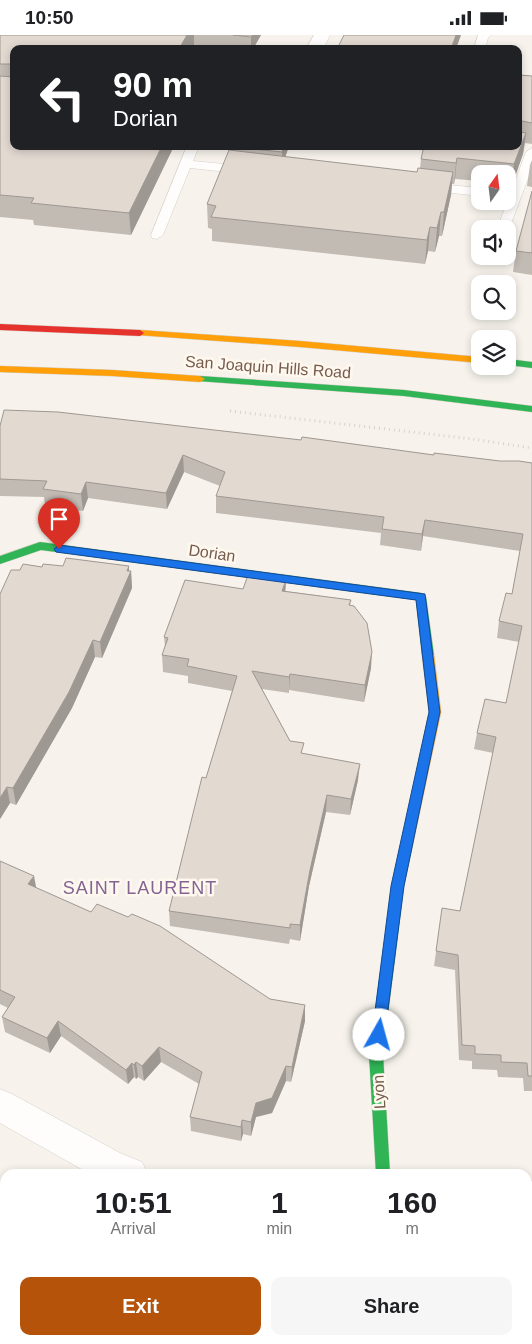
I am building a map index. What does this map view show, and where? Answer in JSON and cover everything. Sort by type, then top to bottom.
[{"type":"main road","name":"San Joaquin Hills Road","points":[[0,327],[138,332],[372,348],[471,358]]},
{"type":"main road","points":[[516,363],[532,365]]},
{"type":"main road","name":"San Joaquin Hills Road","points":[[0,369],[112,373],[404,393],[532,409]]},
{"type":"main road","name":"Dorian","points":[[0,560],[40,546],[421,597]]},
{"type":"main road","name":"Lyon","points":[[383,1169],[376,1054],[398,886],[434,712],[421,597]]},
{"type":"street","points":[[0,1105],[118,1169]]},
{"type":"lane","points":[[480,45],[483,36],[486,35]]},
{"type":"lane","points":[[157,235],[191,150]]},
{"type":"lane","points":[[516,182],[529,150]]},
{"type":"lane","points":[[185,164],[254,171]]},
{"type":"lane","points":[[411,186],[471,191]]},
{"type":"path","points":[[220,410],[472,439],[532,448]]},
{"type":"building","points":[[0,35],[187,35],[181,45],[10,45],[10,64],[0,64]]},
{"type":"building","points":[[233,35],[253,35],[251,37]]},
{"type":"building","points":[[344,35],[456,35],[452,45],[339,45]]},
{"type":"building","points":[[522,75],[532,76],[532,123],[522,121]]},
{"type":"building","points":[[0,76],[10,77],[10,150],[160,150],[129,213],[31,203],[34,198],[0,195]]},
{"type":"building","points":[[522,132],[526,133],[522,143]]},
{"type":"building","points":[[229,150],[417,172],[418,168],[453,172],[444,212],[441,212],[437,228],[430,227],[427,240],[211,217],[216,206],[207,204]]},
{"type":"building","points":[[263,150],[283,150],[282,152]]},
{"type":"building","points":[[423,150],[519,150],[514,164],[457,158],[456,163],[421,159]]},
{"type":"building","points":[[532,191],[532,253],[516,251]]},
{"type":"building","points":[[4,410],[58,412],[301,440],[302,437],[434,455],[434,453],[532,463],[532,1076],[528,1076],[527,1063],[501,1062],[501,1055],[475,1054],[475,1046],[462,1045],[458,955],[436,951],[442,908],[460,911],[496,737],[477,733],[485,699],[506,703],[522,626],[499,621],[506,593],[512,594],[523,534],[425,520],[422,534],[382,529],[384,517],[216,496],[225,472],[183,455],[166,493],[86,482],[81,494],[43,489],[47,481],[0,479],[0,426]]},
{"type":"building","points":[[66,558],[129,566],[127,571],[131,571],[100,642],[93,640],[69,692],[13,788],[7,787],[0,798],[0,594],[11,570],[20,570],[23,564],[42,567],[43,564],[63,566]]},
{"type":"building","points":[[248,575],[286,580],[282,591],[351,600],[349,605],[354,606],[367,623],[372,652],[365,685],[290,674],[289,677],[252,671],[290,741],[304,743],[301,753],[360,764],[351,799],[327,795],[300,925],[290,924],[290,928],[169,911],[202,777],[206,778],[237,676],[187,666],[189,659],[162,655],[168,638],[164,637],[185,580],[243,589]]},
{"type":"building","points":[[0,861],[34,876],[28,884],[91,912],[97,904],[128,917],[132,914],[160,926],[270,999],[305,1005],[292,1067],[286,1066],[272,1098],[256,1103],[251,1122],[242,1120],[241,1127],[190,1117],[202,1072],[159,1047],[142,1066],[136,1062],[134,1065],[132,1063],[126,1070],[58,1021],[47,1038],[2,1017],[15,997],[0,990]]},
{"type":"traffic: fast","points":[[516,363],[532,365]]},
{"type":"traffic: fast","points":[[200,379],[404,393],[532,409]]},
{"type":"traffic: fast","points":[[0,560],[40,546],[421,597],[428,655]]},
{"type":"traffic: fast","points":[[383,1169],[376,1054],[398,886],[407,844]]},
{"type":"traffic: slow","points":[[140,333],[300,344],[471,359]]},
{"type":"traffic: slow","points":[[0,369],[112,373],[200,379]]},
{"type":"traffic: slow","points":[[407,844],[435,712],[428,655]]},
{"type":"traffic: jam","points":[[0,327],[140,333]]},
{"type":"district","name":"SAINT LAURENT","points":[[140,888]]},
{"type":"route","points":[[59,549],[421,597],[434,712],[398,886],[379,1035]]}]
